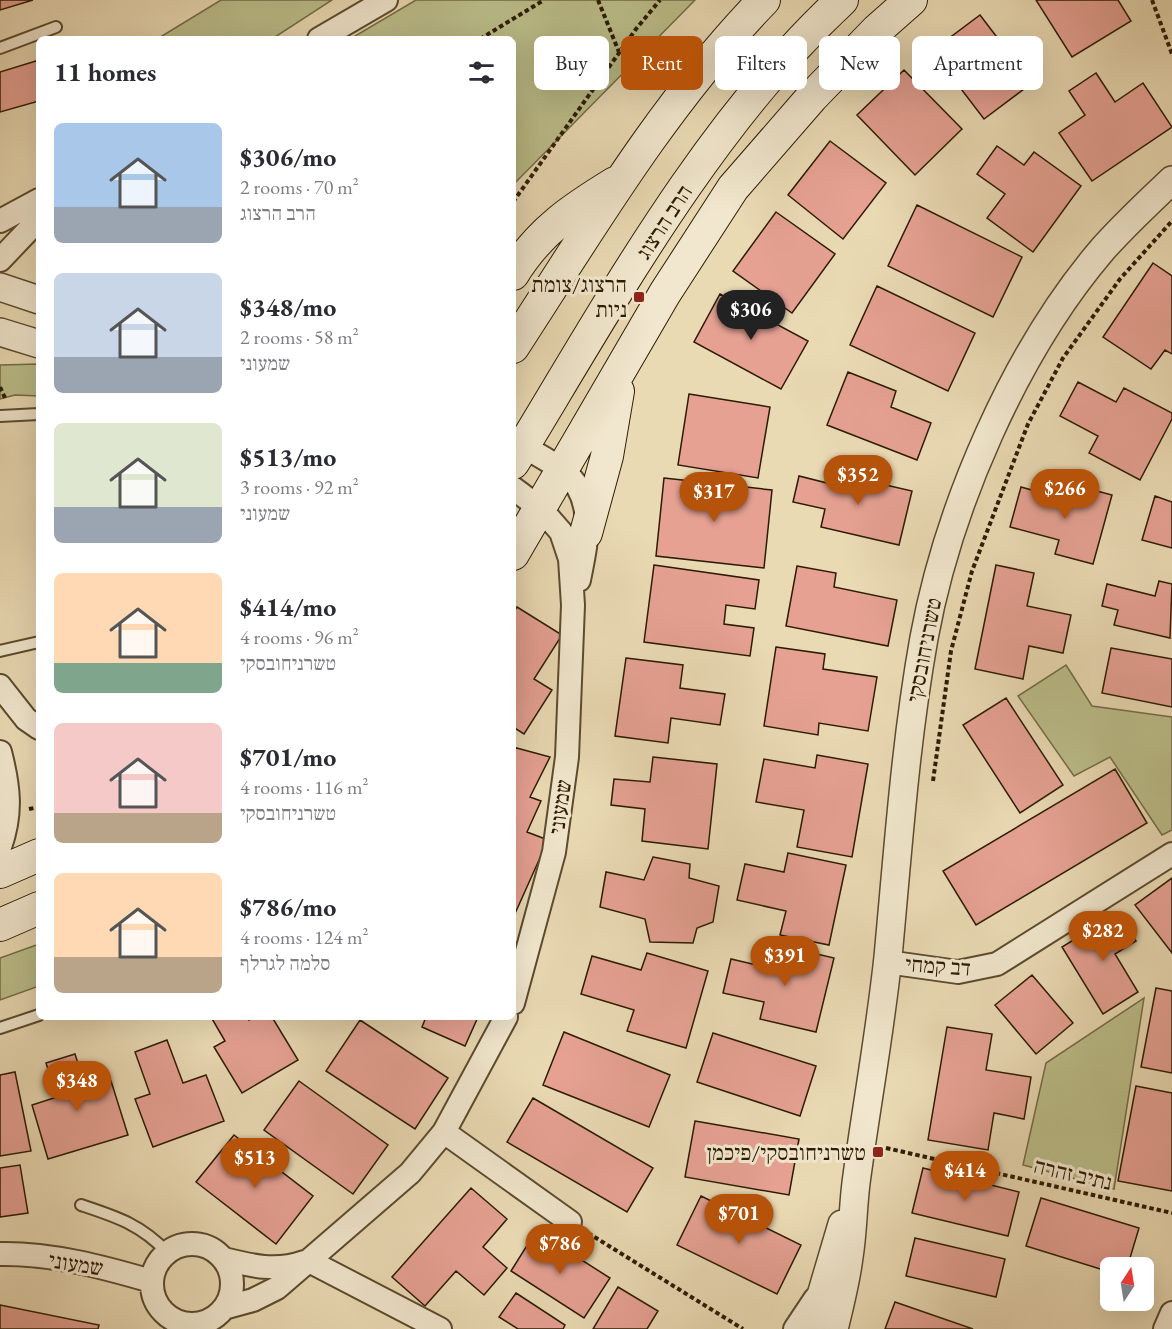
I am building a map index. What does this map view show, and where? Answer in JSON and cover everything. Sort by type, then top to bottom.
[{"type":"main road","points":[[516,342],[624,177],[699,73],[764,0]]},
{"type":"main road","name":"הרב הרצוג","points":[[516,450],[687,187],[785,58],[842,0]]},
{"type":"main road","points":[[516,549],[564,471],[690,252],[733,188],[812,97],[911,0]]},
{"type":"main road","points":[[516,270],[533,244],[548,228],[566,213],[624,177]]},
{"type":"main road","points":[[586,533],[607,456],[620,373]]},
{"type":"main road","points":[[0,872],[36,856]]},
{"type":"main road","points":[[0,925],[36,909]]},
{"type":"street","points":[[324,36],[386,0]]},
{"type":"street","name":"טשרניחובסקי","points":[[834,1329],[849,1256],[855,1186],[887,962],[909,736],[923,647],[940,570],[963,498],[993,426],[1025,365],[1057,312],[1101,251],[1172,180]]},
{"type":"street","points":[[0,221],[36,202]]},
{"type":"street","points":[[0,260],[36,222]]},
{"type":"street","points":[[0,287],[36,299]]},
{"type":"street","name":"שמעוני","points":[[516,450],[564,471],[574,481],[586,504],[586,533],[573,605]]},
{"type":"street","name":"שמעוני","points":[[516,491],[541,509],[561,532],[571,565],[573,605],[567,757],[554,852],[516,992]]},
{"type":"street","points":[[0,686],[26,719],[36,726]]},
{"type":"street","points":[[0,752],[10,801],[6,829],[0,847]]},
{"type":"street","name":"דב קמחי","points":[[887,962],[958,972],[980,970],[997,964],[1172,854]]},
{"type":"street","points":[[224,1308],[230,1297],[232,1283],[230,1270],[224,1259],[214,1250],[190,1243],[167,1252],[159,1260],[151,1281],[158,1306],[177,1321],[190,1324],[203,1322],[224,1308],[252,1300],[277,1288],[410,1173],[444,1132],[504,1020]]},
{"type":"street","points":[[444,1132],[570,1222]]},
{"type":"street","name":"טשרניחובסקי","points":[[811,1329],[820,1290],[855,1186]]},
{"type":"street","name":"שמעוני","points":[[0,1254],[60,1260],[112,1269],[151,1281]]},
{"type":"street","points":[[224,1259],[268,1269],[287,1268],[309,1261],[440,1329]]},
{"type":"street","name":"טשרניחובסקי","points":[[795,1329],[820,1290]]},
{"type":"street","points":[[1165,1329],[1172,1313]]},
{"type":"lane","points":[[0,48],[56,27]]},
{"type":"lane","points":[[0,417],[36,414]]},
{"type":"lane","points":[[0,651],[36,643]]},
{"type":"lane","points":[[0,1028],[36,1016]]},
{"type":"lane","points":[[81,1205],[127,1220],[154,1238],[167,1252]]},
{"type":"path","points":[[485,36],[544,0]]},
{"type":"path","points":[[598,0],[619,53]]},
{"type":"path","points":[[516,198],[619,53],[660,0]]},
{"type":"path","points":[[1152,0],[1172,54]]},
{"type":"path","points":[[932,791],[951,651],[972,571],[1028,424],[1063,358],[1120,279],[1172,221]]},
{"type":"path","points":[[880,1156],[886,1141]]},
{"type":"path","name":"נתיב זהרה","points":[[883,1148],[1172,1214]]},
{"type":"path","points":[[570,1222],[743,1329]]},
{"type":"green space","points":[[221,0],[332,0],[277,36],[162,36]]},
{"type":"green space","points":[[416,0],[695,0],[660,36],[621,36],[621,75],[609,87],[609,36],[534,36],[534,90],[606,90],[516,182],[516,36],[355,36]]},
{"type":"green space","points":[[36,364],[36,396],[15,395],[0,399],[0,365]]},
{"type":"green space","points":[[1066,665],[1092,706],[1172,717],[1172,830],[1162,835],[1110,757],[1074,776],[1018,696]]},
{"type":"green space","points":[[36,945],[36,987],[0,1000],[0,958]]},
{"type":"green space","points":[[1144,998],[1114,1189],[1023,1165],[1046,1063]]},
{"type":"building","points":[[0,0],[33,0],[0,10]]},
{"type":"building","points":[[1036,0],[1118,0],[1131,21],[1072,57]]},
{"type":"building","points":[[980,15],[996,36],[952,36]]},
{"type":"building","points":[[36,61],[36,102],[0,112],[0,72]]},
{"type":"building","points":[[904,70],[912,78],[912,90],[924,90],[962,129],[915,175],[857,115],[883,90],[900,90],[900,74]]},
{"type":"building","points":[[1096,73],[1115,102],[1143,83],[1172,127],[1092,181],[1059,133],[1085,115],[1069,91]]},
{"type":"building","points":[[962,90],[1023,90],[984,119]]},
{"type":"building","points":[[830,141],[886,183],[843,239],[788,195]]},
{"type":"building","points":[[997,146],[1024,165],[1034,152],[1081,186],[1033,252],[987,218],[1005,194],[977,174]]},
{"type":"building","points":[[917,205],[1022,257],[993,317],[888,266]]},
{"type":"building","points":[[776,212],[835,254],[792,313],[733,271]]},
{"type":"building","points":[[1153,263],[1172,276],[1172,354],[1165,350],[1151,369],[1103,337]]},
{"type":"building","points":[[877,286],[975,333],[948,391],[850,345]]},
{"type":"building","points":[[720,294],[808,341],[781,389],[694,342]]},
{"type":"building","points":[[848,372],[896,391],[891,407],[931,423],[917,460],[827,425]]},
{"type":"building","points":[[1078,382],[1116,402],[1124,388],[1172,413],[1172,419],[1140,480],[1089,453],[1098,436],[1060,416]]},
{"type":"building","points":[[689,394],[770,407],[758,478],[678,465]]},
{"type":"building","points":[[834,473],[912,491],[899,545],[821,527],[825,509],[793,502],[799,476],[831,484]]},
{"type":"building","points":[[664,478],[772,490],[764,568],[656,556]]},
{"type":"building","points":[[1078,486],[1112,495],[1093,564],[1055,554],[1059,540],[1010,527],[1021,487],[1074,502]]},
{"type":"building","points":[[1155,496],[1172,502],[1172,548],[1142,540]]},
{"type":"building","points":[[654,565],[759,580],[755,609],[726,605],[724,624],[754,628],[750,656],[644,642]]},
{"type":"building","points":[[996,565],[1034,573],[1027,606],[1071,615],[1063,653],[1029,646],[1023,679],[975,669]]},
{"type":"building","points":[[797,566],[836,573],[834,587],[897,600],[888,646],[786,626]]},
{"type":"building","points":[[1159,581],[1172,584],[1170,638],[1114,625],[1118,610],[1102,606],[1107,584],[1155,596]]},
{"type":"building","points":[[516,608],[562,635],[534,679],[552,690],[524,734],[516,729]]},
{"type":"building","points":[[776,647],[825,654],[823,669],[877,677],[868,731],[819,723],[818,735],[764,726]]},
{"type":"building","points":[[1111,648],[1172,659],[1172,707],[1102,693]]},
{"type":"building","points":[[626,658],[683,665],[680,688],[725,694],[720,725],[671,718],[668,743],[615,736]]},
{"type":"building","points":[[1006,698],[1063,785],[1020,813],[963,725]]},
{"type":"building","points":[[516,748],[550,757],[530,797],[541,801],[527,832],[548,840],[516,911]]},
{"type":"building","points":[[817,755],[868,764],[852,857],[797,847],[804,810],[756,802],[764,759],[815,768]]},
{"type":"building","points":[[653,757],[717,764],[708,849],[642,841],[645,809],[611,805],[614,779],[650,782]]},
{"type":"building","points":[[1115,769],[1147,823],[976,925],[943,871]]},
{"type":"building","points":[[788,853],[846,865],[829,945],[780,935],[786,911],[737,900],[745,864],[784,872]]},
{"type":"building","points":[[653,857],[690,864],[689,878],[719,886],[713,922],[697,928],[693,943],[650,942],[645,919],[600,907],[606,872],[644,880]]},
{"type":"building","points":[[1172,878],[1172,953],[1135,905]]},
{"type":"building","points":[[1117,913],[1136,941],[1115,954],[1138,992],[1103,1014],[1062,947]]},
{"type":"building","points":[[783,946],[834,958],[816,1032],[760,1019],[764,1002],[723,993],[731,959],[778,970]]},
{"type":"building","points":[[647,953],[708,971],[686,1048],[627,1031],[634,1010],[581,994],[592,956],[641,970]]},
{"type":"building","points":[[1032,975],[1073,1023],[1036,1054],[995,1005]]},
{"type":"building","points":[[1156,988],[1172,991],[1172,1073],[1141,1067]]},
{"type":"building","points":[[213,1020],[274,1020],[298,1060],[242,1093],[214,1047],[225,1041]]},
{"type":"building","points":[[360,1020],[448,1078],[415,1129],[326,1071]]},
{"type":"building","points":[[425,1020],[477,1020],[465,1046],[422,1027]]},
{"type":"building","points":[[947,1027],[992,1034],[986,1070],[1031,1077],[1024,1119],[994,1113],[988,1150],[928,1140]]},
{"type":"building","points":[[564,1032],[670,1075],[649,1127],[543,1085]]},
{"type":"building","points":[[713,1033],[816,1066],[800,1116],[697,1082]]},
{"type":"building","points":[[167,1040],[183,1083],[206,1075],[224,1121],[153,1147],[135,1099],[150,1094],[135,1052]]},
{"type":"building","points":[[75,1054],[86,1089],[111,1081],[128,1135],[48,1159],[32,1105],[57,1097],[46,1063]]},
{"type":"building","points":[[15,1072],[31,1151],[0,1156],[0,1075]]},
{"type":"building","points":[[299,1081],[388,1145],[353,1194],[264,1130]]},
{"type":"building","points":[[1136,1086],[1172,1093],[1172,1191],[1118,1181]]},
{"type":"building","points":[[533,1098],[653,1168],[627,1212],[507,1142]]},
{"type":"building","points":[[695,1121],[799,1139],[789,1195],[685,1177]]},
{"type":"building","points":[[234,1135],[313,1196],[276,1244],[196,1182]]},
{"type":"building","points":[[20,1165],[28,1213],[0,1217],[0,1168]]},
{"type":"building","points":[[923,1168],[1019,1192],[1008,1236],[912,1213]]},
{"type":"building","points":[[471,1188],[507,1219],[483,1247],[507,1268],[484,1295],[456,1271],[425,1306],[392,1277]]},
{"type":"building","points":[[701,1196],[801,1245],[777,1294],[677,1245]]},
{"type":"building","points":[[1041,1198],[1139,1228],[1130,1257],[1100,1257],[1100,1269],[1026,1246]]},
{"type":"building","points":[[536,1231],[610,1278],[584,1318],[511,1271]]},
{"type":"building","points":[[915,1238],[1005,1259],[996,1297],[906,1276]]},
{"type":"building","points":[[618,1287],[658,1311],[647,1329],[593,1329]]},
{"type":"building","points":[[516,1293],[565,1325],[563,1329],[518,1329],[499,1317]]},
{"type":"building","points":[[895,1302],[973,1329],[885,1329]]},
{"type":"building","points":[[0,1305],[99,1325],[98,1329],[0,1329]]},
{"type":"place","name":"הרצוג/צומת ניות","points":[[639,297]]},
{"type":"place","name":"טשרניחובסקי/פיכמן","points":[[878,1152]]}]
